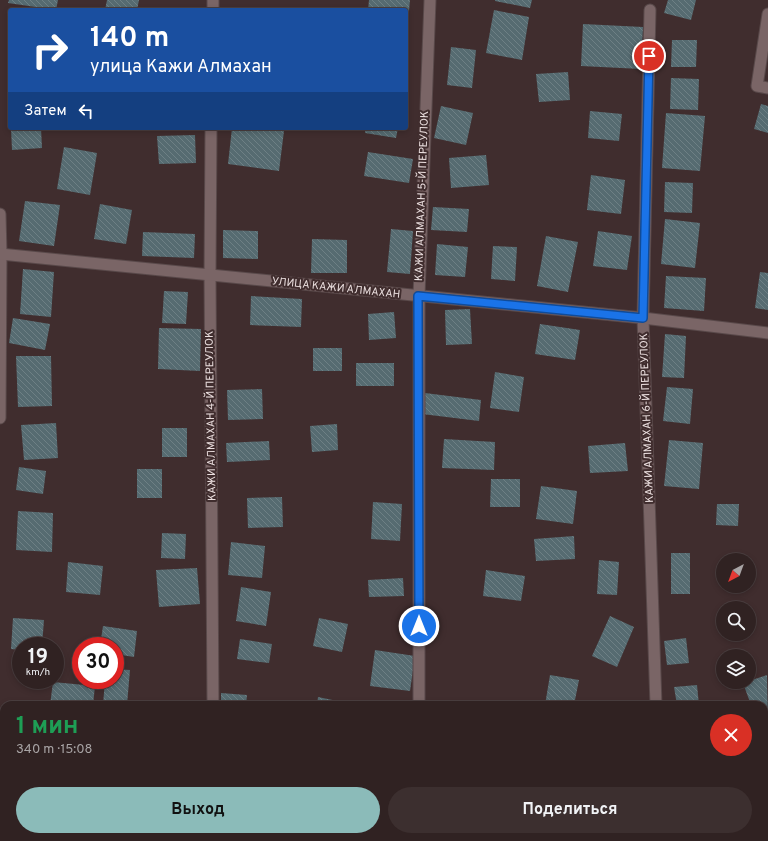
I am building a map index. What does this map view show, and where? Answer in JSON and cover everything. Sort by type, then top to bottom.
[{"type":"street","name":"КАЖИ АЛМАХАН 5-Й ПЕРЕУЛОК","points":[[419,701],[418,296],[430,0]]},
{"type":"street","name":"КАЖИ АЛМАХАН 6-Й ПЕРЕУЛОК","points":[[650,10],[643,318],[656,701]]},
{"type":"street","points":[[768,14],[757,86],[768,88]]},
{"type":"street","name":"КАЖИ АЛМАХАН 4-Й ПЕРЕУЛОК","points":[[212,130],[210,275],[213,701]]},
{"type":"street","points":[[0,214],[0,418]]},
{"type":"street","name":"УЛИЦА КАЖИ АЛМАХАН","points":[[1,254],[643,318],[768,333]]},
{"type":"building","points":[[9,0],[58,0],[56,8],[42,8],[8,3]]},
{"type":"building","points":[[107,0],[139,0],[137,8],[105,8]]},
{"type":"building","points":[[369,0],[410,0],[408,21],[408,8],[368,8]]},
{"type":"building","points":[[495,0],[532,0],[530,8]]},
{"type":"building","points":[[668,0],[696,0],[691,20],[664,13]]},
{"type":"building","points":[[494,10],[529,17],[522,60],[486,53]]},
{"type":"building","points":[[583,24],[643,27],[641,69],[581,66]]},
{"type":"building","points":[[672,40],[697,40],[696,67],[671,67]]},
{"type":"building","points":[[451,47],[476,50],[472,88],[447,85]]},
{"type":"building","points":[[568,72],[570,100],[539,102],[536,74]]},
{"type":"building","points":[[671,78],[699,79],[698,110],[670,109]]},
{"type":"building","points":[[761,104],[768,106],[768,133],[754,129]]},
{"type":"building","points":[[441,106],[473,113],[466,145],[434,138]]},
{"type":"building","points":[[590,111],[622,114],[619,141],[588,138]]},
{"type":"building","points":[[666,113],[705,116],[700,171],[662,168]]},
{"type":"building","points":[[11,130],[41,130],[42,148],[12,150]]},
{"type":"building","points":[[232,130],[284,131],[279,171],[228,164]]},
{"type":"building","points":[[366,130],[398,130],[396,138],[365,133]]},
{"type":"building","points":[[195,135],[196,163],[159,164],[157,136]]},
{"type":"building","points":[[64,147],[97,153],[90,195],[57,189]]},
{"type":"building","points":[[368,152],[413,159],[409,183],[364,176]]},
{"type":"building","points":[[486,155],[489,185],[451,188],[449,158]]},
{"type":"building","points":[[591,175],[625,180],[621,214],[587,210]]},
{"type":"building","points":[[665,182],[693,183],[692,213],[664,212]]},
{"type":"building","points":[[25,201],[60,205],[54,246],[19,241]]},
{"type":"building","points":[[100,204],[132,210],[126,244],[94,239]]},
{"type":"building","points":[[433,207],[469,209],[467,232],[431,230]]},
{"type":"building","points":[[665,219],[700,223],[695,268],[661,264]]},
{"type":"building","points":[[391,229],[413,231],[410,274],[387,272]]},
{"type":"building","points":[[223,230],[258,231],[258,259],[223,258]]},
{"type":"building","points":[[598,231],[632,236],[627,270],[593,266]]},
{"type":"building","points":[[143,232],[195,234],[194,258],[142,256]]},
{"type":"building","points":[[546,236],[578,242],[568,292],[537,286]]},
{"type":"building","points":[[312,239],[347,240],[347,273],[311,273]]},
{"type":"building","points":[[437,244],[468,247],[465,277],[435,275]]},
{"type":"building","points":[[493,246],[517,247],[515,281],[491,279]]},
{"type":"building","points":[[23,269],[54,272],[51,317],[20,314]]},
{"type":"building","points":[[760,272],[768,273],[768,310],[755,308]]},
{"type":"building","points":[[666,276],[706,278],[704,311],[664,308]]},
{"type":"building","points":[[164,291],[188,292],[186,324],[162,323]]},
{"type":"building","points":[[251,296],[302,299],[301,327],[250,325]]},
{"type":"building","points":[[470,309],[472,344],[446,345],[445,310]]},
{"type":"building","points":[[394,312],[396,338],[369,340],[368,314]]},
{"type":"building","points":[[13,318],[50,324],[45,350],[9,343]]},
{"type":"building","points":[[540,324],[580,330],[575,360],[535,354]]},
{"type":"building","points":[[159,328],[201,329],[200,371],[158,369]]},
{"type":"building","points":[[665,334],[686,336],[684,378],[662,377]]},
{"type":"building","points":[[313,348],[342,348],[342,371],[313,371]]},
{"type":"building","points":[[16,356],[51,356],[52,406],[18,407]]},
{"type":"building","points":[[356,363],[394,363],[394,386],[356,386]]},
{"type":"building","points":[[495,372],[524,377],[519,412],[490,408]]},
{"type":"building","points":[[667,387],[693,389],[690,424],[663,421]]},
{"type":"building","points":[[262,389],[263,419],[228,420],[227,390]]},
{"type":"building","points":[[425,393],[481,400],[479,421],[422,414]]},
{"type":"building","points":[[56,423],[58,458],[24,460],[21,425]]},
{"type":"building","points":[[337,424],[338,450],[312,452],[310,426]]},
{"type":"building","points":[[162,428],[187,428],[187,457],[162,457]]},
{"type":"building","points":[[444,439],[495,442],[494,470],[442,468]]},
{"type":"building","points":[[669,440],[703,443],[699,489],[664,486]]},
{"type":"building","points":[[269,441],[270,460],[227,462],[226,443]]},
{"type":"building","points":[[625,443],[628,471],[590,473],[588,446]]},
{"type":"building","points":[[19,467],[46,471],[43,494],[16,490]]},
{"type":"building","points":[[137,469],[162,469],[162,498],[137,498]]},
{"type":"building","points":[[491,479],[520,479],[520,507],[490,507]]},
{"type":"building","points":[[541,486],[577,491],[573,524],[536,519]]},
{"type":"building","points":[[282,497],[283,527],[248,528],[247,498]]},
{"type":"building","points":[[373,502],[402,504],[400,541],[371,539]]},
{"type":"building","points":[[717,504],[739,504],[738,526],[716,525]]},
{"type":"building","points":[[18,511],[53,513],[52,552],[16,550]]},
{"type":"building","points":[[162,533],[186,534],[185,559],[161,558]]},
{"type":"building","points":[[574,536],[575,559],[536,561],[534,539]]},
{"type":"building","points":[[231,542],[265,546],[262,578],[228,575]]},
{"type":"building","points":[[671,553],[690,553],[690,594],[671,594]]},
{"type":"building","points":[[599,560],[619,562],[617,595],[597,594]]},
{"type":"building","points":[[68,562],[103,566],[100,595],[66,592]]},
{"type":"building","points":[[197,568],[200,604],[159,607],[156,570]]},
{"type":"building","points":[[486,570],[525,576],[521,601],[483,596]]},
{"type":"building","points":[[403,578],[404,596],[369,597],[368,580]]},
{"type":"building","points":[[241,587],[271,592],[266,626],[236,621]]},
{"type":"building","points":[[610,616],[634,627],[617,667],[592,656]]},
{"type":"building","points":[[13,618],[44,620],[43,637],[12,637],[11,649]]},
{"type":"building","points":[[319,618],[348,624],[342,652],[313,646]]},
{"type":"building","points":[[103,626],[137,631],[134,657],[124,655],[124,637],[101,637]]},
{"type":"building","points":[[686,638],[689,663],[667,665],[664,641]]},
{"type":"building","points":[[240,639],[272,644],[269,663],[237,659]]},
{"type":"building","points":[[375,650],[415,656],[410,691],[370,686]]},
{"type":"building","points":[[124,670],[130,670],[127,701],[103,701],[104,689],[124,689]]},
{"type":"building","points":[[550,675],[579,680],[575,701],[546,701]]},
{"type":"building","points":[[767,675],[768,701],[750,701],[745,689],[756,689],[756,679]]},
{"type":"building","points":[[64,683],[72,684],[72,689],[95,689],[93,701],[51,701],[52,689],[64,689]]},
{"type":"building","points":[[697,685],[699,701],[676,701],[674,687]]},
{"type":"building","points":[[221,693],[247,695],[246,701],[221,701]]},
{"type":"building","points":[[318,697],[337,701],[318,701]]},
{"type":"route","points":[[419,626],[418,296],[643,318],[649,56]]}]
